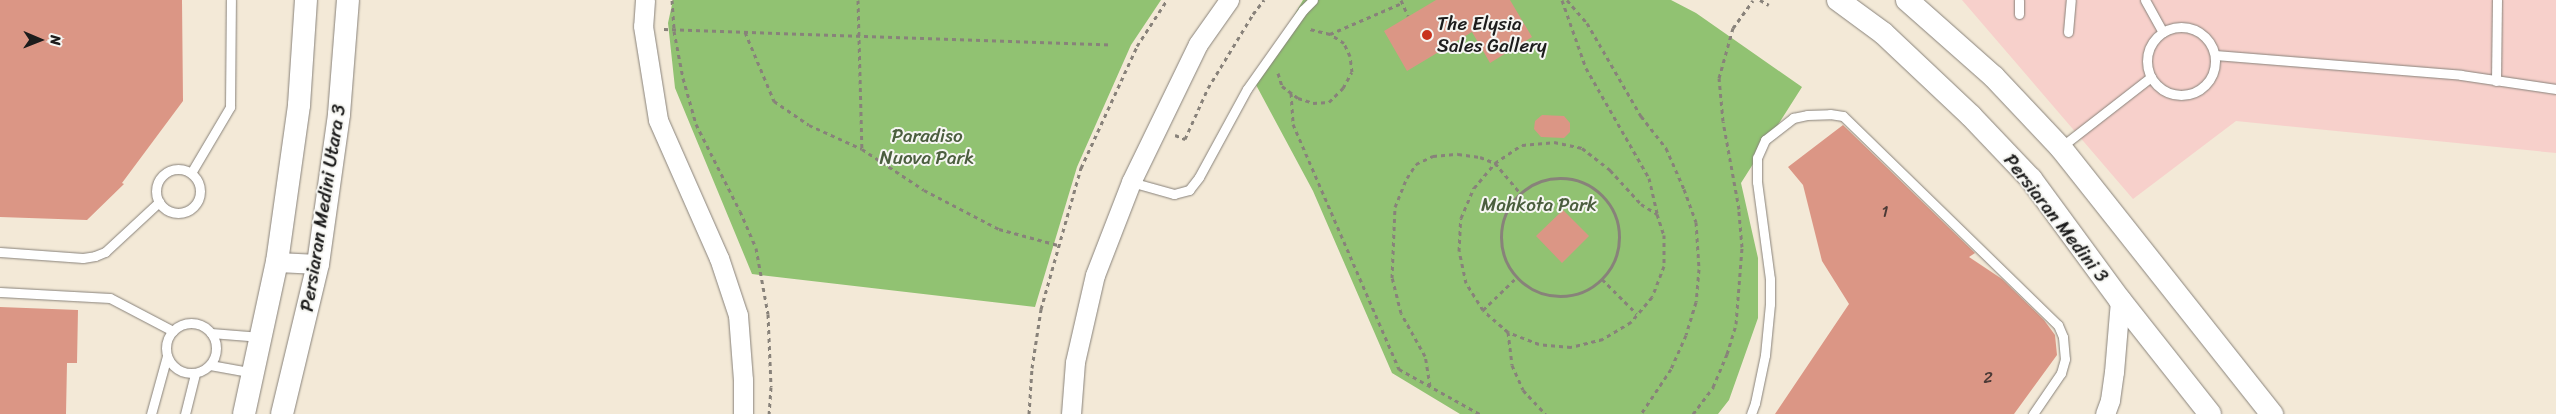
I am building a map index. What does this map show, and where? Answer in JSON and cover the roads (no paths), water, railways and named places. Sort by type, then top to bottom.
[{"type":"street","name":"Persiaran Medini Utara 3","points":[[244,414],[277,262],[299,105],[306,0]]},
{"type":"street","name":"Persiaran Medini Utara 3","points":[[282,414],[318,264],[339,114],[348,0]]},
{"type":"street","points":[[645,0],[643,26],[658,120],[719,258],[738,315],[743,380],[743,414]]},
{"type":"street","points":[[1071,414],[1075,362],[1095,275],[1131,182],[1198,44],[1229,0]]},
{"type":"street","name":"Persiaran Medini 3","points":[[1838,0],[1883,33],[1984,130],[2031,179],[2120,300],[2210,414]]},
{"type":"street","points":[[1907,0],[1994,77],[2061,148],[2272,414]]},
{"type":"street","points":[[277,262],[318,264]]},
{"type":"street","points":[[2105,414],[2110,400],[2114,372],[2120,300]]},
{"type":"street","points":[[254,373],[296,361]]},
{"type":"lane","points":[[191,173],[230,107],[231,0]]},
{"type":"lane","points":[[1131,182],[1174,194],[1189,190],[1199,177],[1247,89],[1292,24],[1313,0]]},
{"type":"lane","points":[[2019,0],[2019,14]]},
{"type":"lane","points":[[2068,32],[2071,0]]},
{"type":"lane","points":[[2145,0],[2163,32]]},
{"type":"lane","points":[[2496,81],[2497,0]]},
{"type":"lane","points":[[2172,27],[2191,27],[2207,38],[2215,55],[2216,65],[2208,83],[2193,94],[2183,96],[2164,91],[2151,77],[2147,68],[2150,47],[2163,32],[2172,27]]},
{"type":"lane","points":[[2215,55],[2461,75],[2556,89]]},
{"type":"lane","points":[[2061,148],[2151,77]]},
{"type":"lane","points":[[1751,414],[1765,355],[1770,304],[1770,279],[1757,182],[1757,158],[1765,140],[1793,118],[1830,114],[1843,116],[2058,325],[2063,337],[2065,359],[2061,373],[2033,414]]},
{"type":"lane","points":[[177,168],[191,173],[200,186],[200,193],[195,206],[189,210],[176,213],[163,208],[159,202],[156,187],[163,174],[177,168]]},
{"type":"lane","points":[[0,252],[82,258],[95,256],[106,252],[159,202]]},
{"type":"lane","points":[[0,292],[110,298],[173,332]]},
{"type":"lane","points":[[151,414],[167,356],[168,339],[179,326],[188,323],[205,327],[211,332],[217,349],[210,365],[195,374],[178,370],[167,356]]},
{"type":"lane","points":[[211,332],[262,337]]},
{"type":"lane","points":[[210,365],[254,373]]},
{"type":"lane","points":[[185,414],[195,374]]},
{"type":"place","name":"The Elysia Sales Gallery","points":[[1427,35]]},
{"type":"park label","name":"Paradiso Nuova Park","points":[[927,147]]},
{"type":"park label","name":"Mahkota Park","points":[[1539,205]]}]
